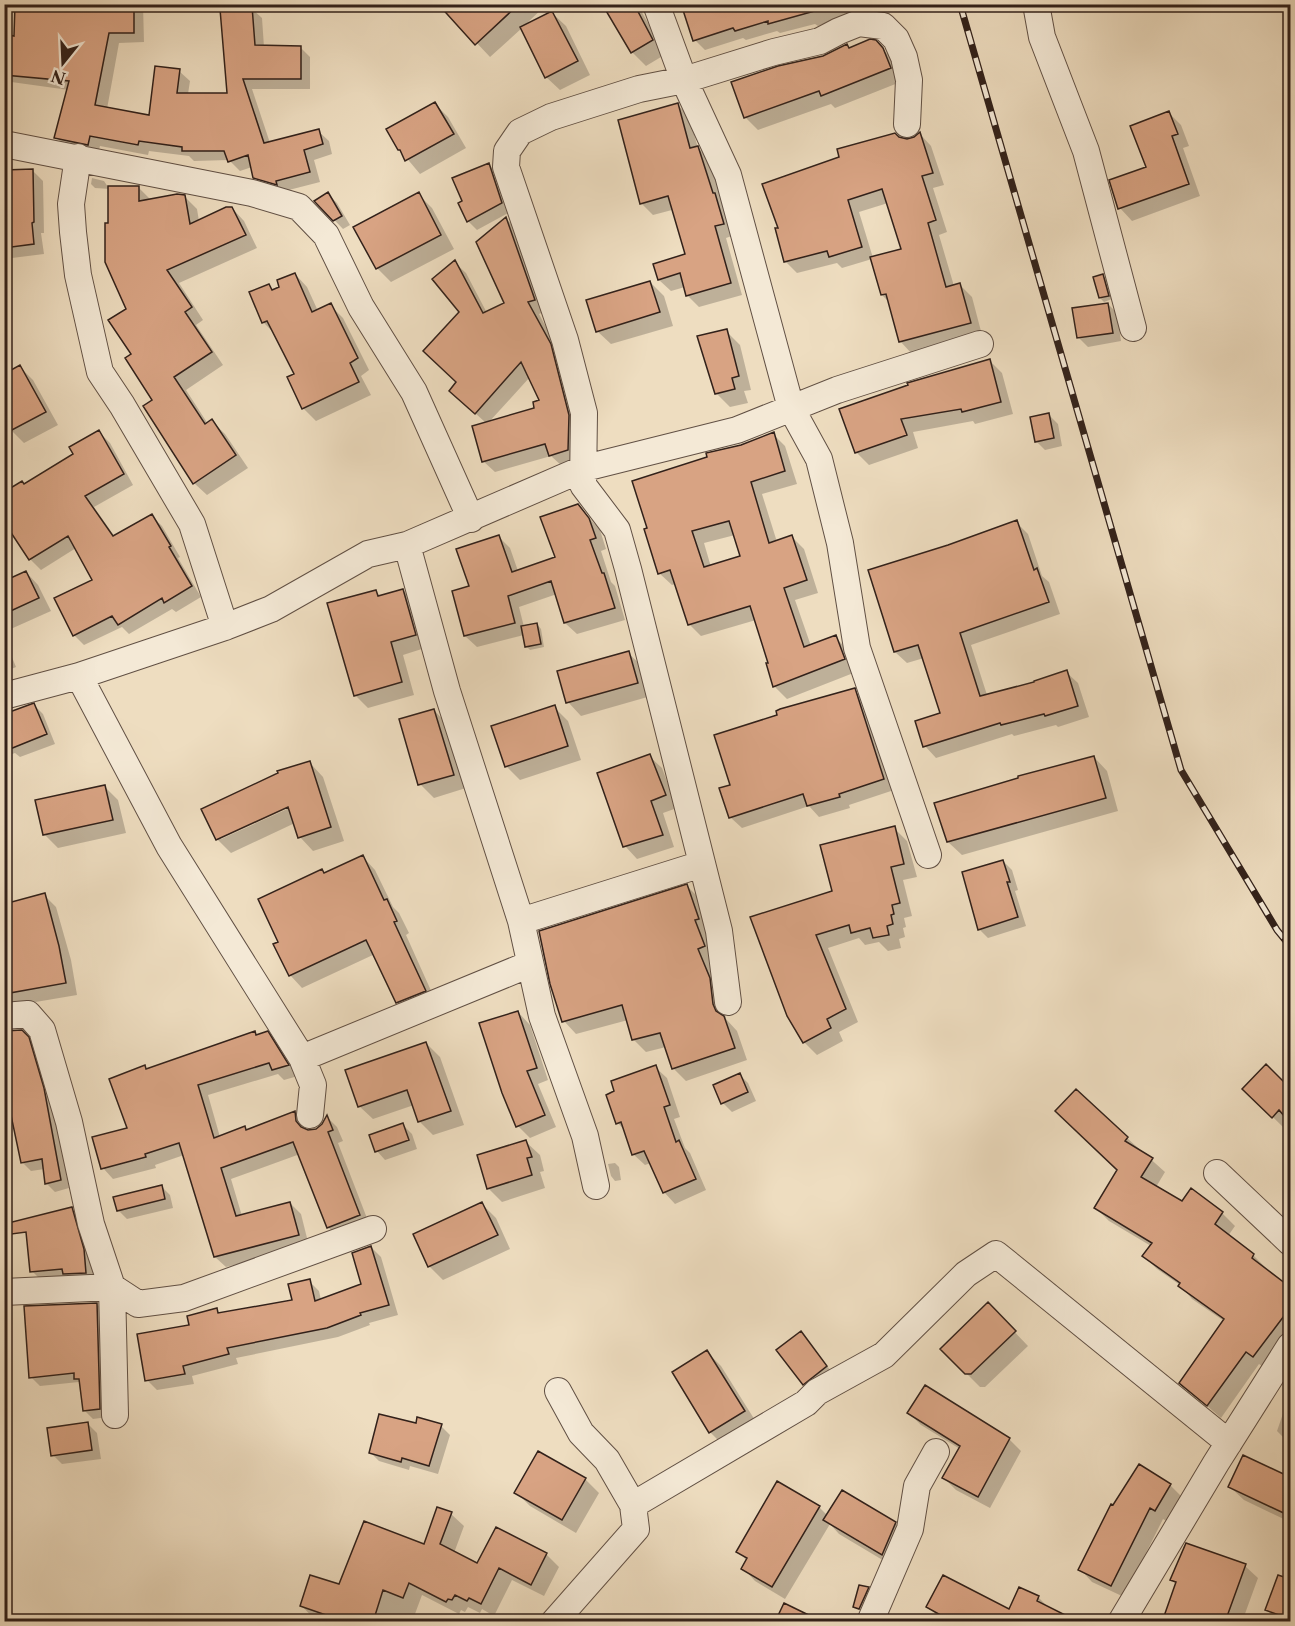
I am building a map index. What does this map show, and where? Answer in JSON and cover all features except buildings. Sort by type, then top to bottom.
[{"type":"street","points":[[656,4],[684,80],[728,175],[791,408],[819,459],[840,543],[857,648],[928,855]]},
{"type":"street","points":[[1036,4],[1042,37],[1086,151],[1133,328]]},
{"type":"street","points":[[728,1002],[719,931],[617,530],[584,485],[584,413],[565,340],[506,166],[507,151],[520,132],[552,117],[639,89],[684,80],[774,52],[820,41],[859,24],[883,26],[896,39],[904,57],[909,80],[907,124]]},
{"type":"street","points":[[4,144],[252,193],[299,207],[326,235],[360,307],[414,393],[471,519]]},
{"type":"street","points":[[78,157],[71,204],[74,243],[82,296],[100,372],[192,524],[225,627]]},
{"type":"street","points":[[4,696],[79,676],[225,627],[271,609],[368,554],[407,546],[585,468],[737,430],[837,390],[980,345]]},
{"type":"street","points":[[407,546],[447,691],[521,921],[542,1016],[585,1136],[596,1186]]},
{"type":"street","points":[[79,676],[169,846],[302,1058],[313,1085],[310,1115]]},
{"type":"street","points":[[521,921],[702,864]]},
{"type":"street","points":[[302,1058],[530,964]]},
{"type":"street","points":[[4,1016],[28,1014],[42,1029],[69,1122],[91,1224],[112,1287],[115,1415]]},
{"type":"street","points":[[1217,1173],[1290,1242]]},
{"type":"street","points":[[5,1285],[112,1287],[138,1304],[183,1298],[373,1229]]},
{"type":"street","points":[[633,1505],[806,1403],[817,1392],[884,1355],[966,1274],[996,1254],[1229,1443]]},
{"type":"street","points":[[1121,1622],[1290,1346]]},
{"type":"street","points":[[554,1622],[636,1529],[633,1505],[608,1460],[581,1434],[558,1391]]},
{"type":"street","points":[[870,1622],[910,1529],[917,1486],[936,1452]]},
{"type":"railway","points":[[960,4],[1181,770],[1277,930],[1290,946]]}]
